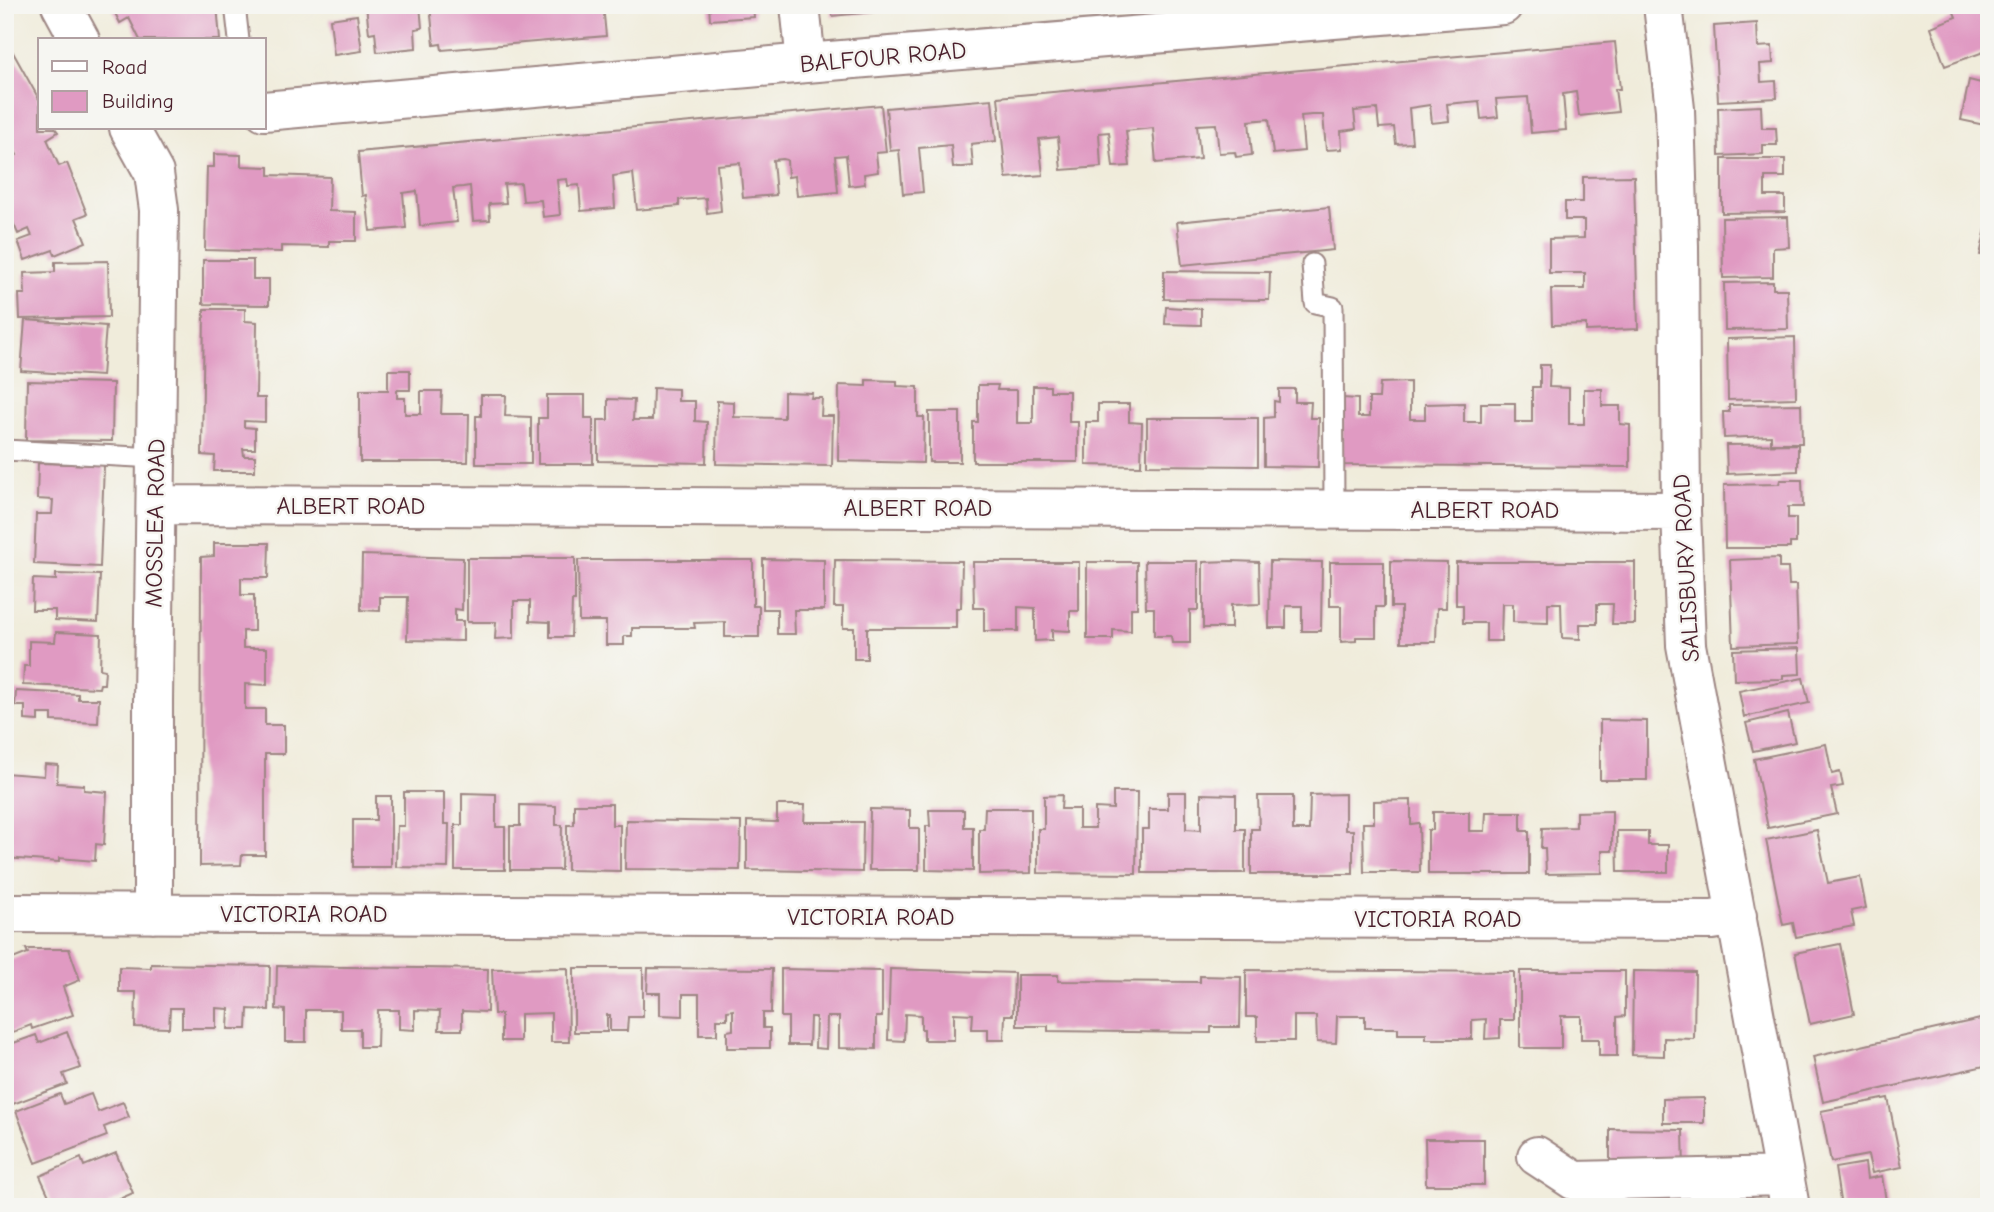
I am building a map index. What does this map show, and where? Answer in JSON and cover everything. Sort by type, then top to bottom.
[{"type":"street","points":[[61,5],[79,38]]},
{"type":"street","points":[[800,5],[806,63]]},
{"type":"street","name":"BALFOUR ROAD","points":[[266,111],[1503,5]]},
{"type":"street","name":"SALISBURY ROAD","points":[[1663,5],[1675,109],[1681,511],[1686,645],[1787,1191]]},
{"type":"street","name":"MOSSLEA ROAD","points":[[138,131],[154,173],[159,210],[153,914]]},
{"type":"street","name":"ALBERT ROAD","points":[[156,505],[1681,511]]},
{"type":"street","name":"VICTORIA ROAD","points":[[5,913],[1712,920],[1737,916]]},
{"type":"street","points":[[1536,1156],[1575,1181],[1787,1191]]},
{"type":"lane","points":[[235,5],[239,38]]},
{"type":"lane","points":[[1312,264],[1315,303],[1333,307],[1334,509]]},
{"type":"lane","points":[[5,450],[156,458]]},
{"type":"building","points":[[111,5],[217,5],[220,38],[139,38],[129,18],[120,23]]},
{"type":"building","points":[[366,5],[420,5],[422,28],[415,29],[416,48],[377,52],[375,32],[369,33]]},
{"type":"building","points":[[430,5],[603,5],[606,36],[442,50],[441,44],[434,45]]},
{"type":"building","points":[[709,5],[753,5],[754,17],[710,20]]},
{"type":"building","points":[[831,5],[928,5],[928,7],[832,16]]},
{"type":"building","points":[[1710,5],[1740,5],[1740,7],[1711,12]]},
{"type":"building","points":[[1951,5],[1989,5],[1989,50],[1945,66],[1931,27],[1956,17]]},
{"type":"building","points":[[357,15],[362,51],[334,55],[330,19]]},
{"type":"building","points":[[1757,23],[1758,47],[1772,46],[1773,63],[1760,64],[1761,82],[1776,81],[1777,98],[1718,101],[1714,26]]},
{"type":"building","points":[[5,38],[38,97],[38,130],[58,132],[47,139],[59,166],[67,163],[87,214],[76,218],[86,242],[55,255],[53,250],[25,260],[18,241],[32,236],[29,229],[18,234],[5,203],[5,187],[11,185],[5,162],[17,155],[5,134]]},
{"type":"building","points":[[1615,42],[1620,89],[1615,89],[1618,112],[1579,116],[1576,92],[1563,94],[1566,130],[1531,133],[1528,97],[1496,99],[1498,117],[1481,119],[1479,101],[1447,104],[1449,121],[1432,123],[1430,105],[1409,108],[1412,143],[1396,144],[1394,127],[1379,128],[1377,109],[1354,111],[1356,129],[1341,131],[1342,149],[1326,150],[1323,115],[1301,116],[1304,151],[1273,154],[1269,119],[1249,121],[1252,155],[1236,157],[1235,152],[1219,153],[1216,124],[1197,125],[1200,159],[1156,163],[1153,128],[1126,131],[1130,166],[1113,167],[1109,132],[1099,133],[1101,167],[1061,170],[1058,137],[1039,139],[1043,175],[1006,178],[998,97]]},
{"type":"building","points":[[1969,80],[1989,85],[1989,126],[1961,120]]},
{"type":"building","points":[[992,99],[996,141],[971,144],[973,166],[953,168],[951,145],[919,148],[923,192],[903,194],[899,150],[890,151],[886,108]]},
{"type":"building","points":[[881,105],[886,152],[876,153],[878,172],[864,174],[865,184],[849,186],[846,155],[835,156],[838,192],[797,196],[795,176],[788,177],[787,160],[783,159],[773,160],[776,195],[743,198],[740,163],[717,165],[721,211],[707,213],[706,198],[679,200],[679,206],[637,210],[633,173],[613,176],[615,208],[581,211],[579,185],[568,186],[567,179],[557,180],[560,215],[543,217],[541,200],[523,201],[521,183],[504,184],[506,203],[489,204],[490,220],[473,221],[470,186],[453,188],[457,222],[420,226],[417,191],[403,193],[406,228],[370,231],[366,195],[362,196],[358,152]]},
{"type":"building","points":[[1761,106],[1762,128],[1776,128],[1777,145],[1763,145],[1763,154],[1719,156],[1718,108]]},
{"type":"building","points":[[214,154],[241,155],[241,166],[269,167],[269,175],[330,177],[329,211],[356,212],[356,241],[329,241],[329,247],[281,246],[281,252],[205,250],[207,167],[214,167]]},
{"type":"building","points":[[1722,159],[1785,159],[1785,177],[1765,177],[1765,196],[1785,196],[1785,212],[1722,213]]},
{"type":"building","points":[[1634,176],[1638,329],[1586,331],[1586,324],[1552,325],[1551,289],[1585,289],[1585,273],[1549,273],[1549,239],[1584,238],[1584,220],[1565,220],[1565,202],[1583,202],[1583,177]]},
{"type":"building","points":[[1329,207],[1333,250],[1182,265],[1177,222]]},
{"type":"building","points":[[1788,217],[1789,247],[1773,248],[1773,277],[1723,278],[1722,218]]},
{"type":"building","points":[[1989,220],[1989,256],[1980,255]]},
{"type":"building","points":[[203,260],[253,260],[253,279],[269,279],[269,305],[203,304]]},
{"type":"building","points":[[108,261],[109,317],[20,319],[19,294],[25,294],[24,273],[55,272],[55,262]]},
{"type":"building","points":[[1164,271],[1270,272],[1269,300],[1164,299]]},
{"type":"building","points":[[1773,282],[1773,289],[1787,289],[1788,329],[1725,330],[1724,283]]},
{"type":"building","points":[[1166,307],[1201,309],[1201,325],[1165,324]]},
{"type":"building","points":[[204,309],[245,309],[245,321],[257,322],[256,398],[265,398],[265,422],[244,421],[244,427],[255,428],[255,449],[243,449],[244,456],[255,456],[255,471],[214,471],[215,456],[202,455]]},
{"type":"building","points":[[25,320],[106,326],[102,376],[21,371]]},
{"type":"building","points":[[1795,337],[1796,398],[1728,400],[1727,339]]},
{"type":"building","points":[[1540,365],[1550,365],[1549,387],[1569,388],[1569,424],[1584,424],[1584,389],[1602,389],[1602,406],[1620,406],[1620,424],[1630,425],[1630,467],[1342,465],[1343,398],[1358,399],[1358,417],[1369,417],[1369,398],[1379,398],[1380,383],[1410,382],[1410,419],[1425,419],[1425,404],[1464,403],[1464,422],[1481,422],[1481,403],[1515,403],[1515,422],[1532,422],[1532,387],[1540,387]]},
{"type":"building","points":[[388,370],[410,370],[410,390],[397,390],[397,398],[405,398],[405,414],[421,414],[421,391],[442,391],[441,414],[469,414],[468,462],[360,462],[360,390],[388,390]]},
{"type":"building","points":[[866,380],[897,381],[897,386],[918,387],[918,417],[924,417],[923,463],[838,461],[839,385],[866,386]]},
{"type":"building","points":[[27,381],[113,383],[112,441],[26,440]]},
{"type":"building","points":[[978,385],[998,385],[997,390],[1017,390],[1017,423],[1033,423],[1033,386],[1050,386],[1050,391],[1069,391],[1069,422],[1078,422],[1078,462],[973,462],[973,422],[978,422]]},
{"type":"building","points":[[653,388],[678,389],[678,401],[695,401],[695,421],[707,422],[706,463],[598,461],[598,420],[608,420],[608,399],[634,400],[633,420],[652,420]]},
{"type":"building","points":[[1279,389],[1295,389],[1295,402],[1311,402],[1310,418],[1319,418],[1318,467],[1264,466],[1264,418],[1274,417],[1274,401],[1279,402]]},
{"type":"building","points":[[784,392],[812,393],[811,398],[822,398],[821,416],[833,416],[832,466],[716,464],[717,401],[734,402],[734,417],[784,418]]},
{"type":"building","points":[[481,395],[506,395],[505,416],[531,417],[531,464],[476,464],[476,416],[481,416]]},
{"type":"building","points":[[547,395],[585,395],[585,418],[593,418],[593,464],[538,464],[538,418],[547,418]]},
{"type":"building","points":[[1098,404],[1129,404],[1129,422],[1142,423],[1141,466],[1086,465],[1086,422],[1098,422]]},
{"type":"building","points":[[1801,404],[1802,443],[1771,443],[1771,436],[1724,438],[1723,412],[1729,412],[1729,405]]},
{"type":"building","points":[[929,412],[960,412],[960,462],[929,462]]},
{"type":"building","points":[[1147,418],[1258,418],[1258,466],[1147,465]]},
{"type":"building","points":[[1798,444],[1798,471],[1727,474],[1726,445]]},
{"type":"building","points":[[38,463],[104,465],[100,567],[34,564],[36,514],[52,514],[53,500],[37,499]]},
{"type":"building","points":[[1780,480],[1802,480],[1803,507],[1788,507],[1788,518],[1796,518],[1796,543],[1790,543],[1790,548],[1725,548],[1724,485],[1779,484]]},
{"type":"building","points":[[214,543],[269,543],[268,578],[241,578],[241,595],[254,595],[254,631],[243,631],[243,648],[267,648],[267,685],[245,684],[245,709],[265,709],[265,725],[284,725],[284,754],[265,754],[265,855],[242,855],[241,865],[200,866],[201,557],[214,556]]},
{"type":"building","points":[[362,555],[463,558],[462,610],[455,609],[455,621],[463,621],[463,641],[407,640],[408,597],[380,597],[380,611],[361,610]]},
{"type":"building","points":[[467,558],[575,558],[575,601],[572,601],[571,637],[550,637],[550,622],[530,621],[530,601],[514,601],[514,638],[495,639],[496,622],[467,622]]},
{"type":"building","points":[[1779,558],[1779,568],[1788,568],[1789,585],[1796,585],[1798,644],[1733,646],[1730,560]]},
{"type":"building","points":[[763,559],[824,560],[824,610],[794,610],[795,634],[777,634],[777,609],[763,609]]},
{"type":"building","points":[[578,560],[753,560],[753,606],[759,606],[759,637],[725,637],[725,622],[694,623],[695,628],[632,628],[632,636],[624,636],[624,645],[606,645],[606,621],[579,621]]},
{"type":"building","points":[[835,560],[962,561],[961,608],[956,608],[956,628],[867,628],[867,659],[854,659],[854,628],[843,628],[843,607],[834,607]]},
{"type":"building","points":[[1145,561],[1198,561],[1198,610],[1190,610],[1190,643],[1172,643],[1171,636],[1154,636],[1154,608],[1146,608]]},
{"type":"building","points":[[1270,561],[1322,562],[1321,631],[1302,631],[1302,606],[1286,606],[1286,628],[1269,628]]},
{"type":"building","points":[[1391,561],[1447,562],[1446,608],[1437,608],[1436,642],[1401,642],[1401,607],[1391,607]]},
{"type":"building","points":[[973,562],[1079,562],[1079,611],[1070,611],[1070,631],[1052,630],[1052,640],[1035,641],[1035,608],[1018,607],[1018,631],[984,631],[984,608],[974,608]]},
{"type":"building","points":[[1087,562],[1137,562],[1137,608],[1131,608],[1131,631],[1113,630],[1113,639],[1087,639]]},
{"type":"building","points":[[1203,562],[1259,562],[1260,604],[1231,605],[1231,628],[1203,628]]},
{"type":"building","points":[[1330,562],[1384,562],[1384,607],[1376,607],[1376,637],[1356,637],[1356,641],[1341,642],[1341,606],[1330,606]]},
{"type":"building","points":[[1456,562],[1635,562],[1635,624],[1612,624],[1613,604],[1597,604],[1597,624],[1580,624],[1580,639],[1562,638],[1561,603],[1548,603],[1548,623],[1513,622],[1513,604],[1502,604],[1501,641],[1486,641],[1486,623],[1463,623],[1463,605],[1456,605]]},
{"type":"building","points":[[56,574],[100,575],[98,622],[55,620],[55,610],[32,610],[33,579],[56,580]]},
{"type":"building","points":[[56,632],[101,634],[100,669],[105,670],[104,684],[100,684],[99,688],[23,685],[24,666],[29,666],[29,641],[55,642]]},
{"type":"building","points":[[1799,648],[1800,674],[1783,675],[1783,679],[1734,680],[1733,650]]},
{"type":"building","points":[[1803,678],[1809,703],[1744,717],[1739,691]]},
{"type":"building","points":[[16,691],[78,694],[78,699],[99,699],[98,723],[52,721],[52,714],[38,714],[38,721],[25,720],[25,706],[15,706]]},
{"type":"building","points":[[1788,713],[1795,742],[1753,751],[1746,723]]},
{"type":"building","points":[[1600,720],[1647,721],[1647,780],[1600,780]]},
{"type":"building","points":[[1826,744],[1832,774],[1840,772],[1843,786],[1831,788],[1837,814],[1768,828],[1754,759]]},
{"type":"building","points":[[45,764],[58,765],[57,783],[84,785],[84,790],[107,792],[104,845],[96,844],[95,861],[59,858],[59,862],[5,858],[5,773],[44,776]]},
{"type":"building","points":[[404,792],[444,792],[444,824],[449,824],[448,868],[396,867],[397,826],[404,826]]},
{"type":"building","points":[[1113,792],[1137,792],[1136,874],[1038,873],[1038,829],[1044,829],[1044,796],[1062,795],[1061,809],[1079,809],[1079,828],[1095,828],[1095,808],[1113,809]]},
{"type":"building","points":[[1168,792],[1186,792],[1186,829],[1201,830],[1201,794],[1236,795],[1236,829],[1245,829],[1245,873],[1142,873],[1142,829],[1149,829],[1149,809],[1168,809]]},
{"type":"building","points":[[462,793],[496,794],[496,827],[505,827],[505,870],[455,870],[455,825],[462,825]]},
{"type":"building","points":[[1345,794],[1345,830],[1353,830],[1353,874],[1251,874],[1251,829],[1259,829],[1258,796],[1293,796],[1293,830],[1309,830],[1310,795]]},
{"type":"building","points":[[376,796],[391,796],[391,867],[353,867],[353,820],[376,820]]},
{"type":"building","points":[[1411,800],[1411,824],[1419,823],[1420,872],[1364,872],[1363,823],[1374,823],[1374,801]]},
{"type":"building","points":[[574,804],[612,804],[612,825],[620,825],[620,871],[567,870],[567,825],[574,825]]},
{"type":"building","points":[[520,805],[556,806],[556,825],[562,825],[561,870],[510,870],[510,826],[520,826]]},
{"type":"building","points":[[777,805],[805,805],[804,822],[863,822],[862,872],[747,870],[747,821],[777,822]]},
{"type":"building","points":[[985,808],[1031,808],[1031,873],[979,874],[979,829],[984,829]]},
{"type":"building","points":[[870,809],[910,810],[910,828],[919,828],[919,870],[869,870]]},
{"type":"building","points":[[929,810],[964,810],[964,827],[973,827],[973,871],[926,870],[926,826],[930,826]]},
{"type":"building","points":[[1612,811],[1612,851],[1602,851],[1602,873],[1546,874],[1545,848],[1541,848],[1542,828],[1576,827],[1576,812]]},
{"type":"building","points":[[1433,812],[1469,812],[1469,831],[1485,831],[1486,812],[1521,812],[1521,831],[1529,831],[1529,874],[1428,874],[1428,830],[1433,830]]},
{"type":"building","points":[[626,820],[741,822],[740,870],[625,869]]},
{"type":"building","points":[[1817,830],[1828,883],[1860,877],[1866,908],[1851,911],[1854,926],[1796,937],[1793,923],[1783,925],[1766,840]]},
{"type":"building","points":[[1617,831],[1648,831],[1648,845],[1668,845],[1668,872],[1618,872]]},
{"type":"building","points":[[1840,944],[1854,1014],[1810,1024],[1795,953]]},
{"type":"building","points":[[26,949],[69,949],[80,980],[63,987],[73,1015],[32,1029],[31,1025],[5,1035],[5,955],[8,961],[28,953]]},
{"type":"building","points":[[151,964],[270,966],[269,1010],[248,1009],[247,1029],[228,1029],[229,1009],[216,1008],[216,1028],[182,1028],[182,1008],[170,1008],[169,1028],[135,1027],[136,992],[119,992],[119,967],[151,968]]},
{"type":"building","points":[[277,966],[488,969],[487,1012],[462,1011],[462,1030],[439,1030],[440,1011],[415,1010],[415,1030],[399,1029],[399,1010],[378,1010],[377,1047],[360,1047],[360,1029],[341,1029],[341,1010],[306,1010],[306,1042],[285,1042],[285,1010],[276,1009]]},
{"type":"building","points":[[568,968],[569,1042],[551,1042],[551,1013],[520,1014],[520,1041],[501,1041],[501,1014],[494,1014],[492,969]]},
{"type":"building","points":[[574,968],[643,968],[643,1017],[628,1017],[627,1031],[610,1031],[610,1015],[607,1015],[607,1032],[574,1032]]},
{"type":"building","points":[[648,968],[772,969],[771,1013],[763,1013],[763,1028],[770,1028],[770,1048],[727,1048],[727,1031],[733,1030],[733,1010],[727,1011],[727,1019],[717,1019],[717,1035],[699,1035],[699,994],[683,994],[683,1016],[660,1015],[660,993],[647,993]]},
{"type":"building","points":[[781,969],[882,971],[882,1017],[876,1017],[876,1049],[839,1048],[839,1017],[827,1017],[826,1049],[815,1048],[816,1017],[810,1017],[809,1045],[788,1045],[788,1017],[781,1017]]},
{"type":"building","points":[[890,969],[1014,973],[1013,1015],[1005,1015],[1004,1040],[988,1040],[988,1029],[972,1029],[973,1014],[954,1013],[954,1040],[924,1040],[921,1015],[905,1014],[904,1041],[888,1040]]},
{"type":"building","points":[[1246,970],[1514,972],[1514,1020],[1500,1020],[1500,1038],[1485,1039],[1486,1019],[1472,1020],[1472,1039],[1426,1039],[1426,1034],[1398,1034],[1398,1028],[1365,1028],[1365,1016],[1337,1016],[1336,1043],[1317,1042],[1316,1016],[1294,1016],[1294,1041],[1257,1041],[1257,1017],[1246,1017]]},
{"type":"building","points":[[1520,971],[1625,971],[1625,1016],[1617,1017],[1617,1056],[1599,1056],[1599,1039],[1581,1039],[1581,1016],[1561,1016],[1561,1048],[1520,1048]]},
{"type":"building","points":[[1633,971],[1695,972],[1694,1039],[1664,1038],[1664,1056],[1632,1055]]},
{"type":"building","points":[[1017,975],[1058,975],[1058,981],[1200,982],[1200,976],[1241,977],[1240,1027],[1211,1027],[1211,1033],[1048,1031],[1048,1026],[1017,1026]]},
{"type":"building","points":[[1989,1017],[1989,1065],[1823,1102],[1813,1057]]},
{"type":"building","points":[[67,1032],[81,1068],[63,1074],[67,1084],[13,1104],[5,1083],[5,1046],[36,1035],[39,1043]]},
{"type":"building","points":[[60,1094],[64,1104],[91,1094],[98,1112],[123,1102],[129,1117],[104,1127],[107,1136],[36,1163],[16,1111]]},
{"type":"building","points":[[1704,1098],[1704,1123],[1663,1123],[1663,1099]]},
{"type":"building","points":[[1888,1098],[1902,1167],[1872,1173],[1868,1155],[1831,1162],[1821,1111]]},
{"type":"building","points":[[1610,1129],[1683,1130],[1684,1170],[1610,1170]]},
{"type":"building","points":[[1425,1139],[1484,1139],[1484,1185],[1426,1185]]},
{"type":"building","points":[[116,1153],[133,1193],[108,1204],[109,1207],[54,1207],[40,1176],[81,1158],[84,1166]]},
{"type":"building","points":[[1865,1163],[1867,1179],[1882,1176],[1887,1207],[1841,1207],[1835,1168]]},
{"type":"building","points":[[1630,1193],[1703,1193],[1703,1207],[1630,1207]]}]
